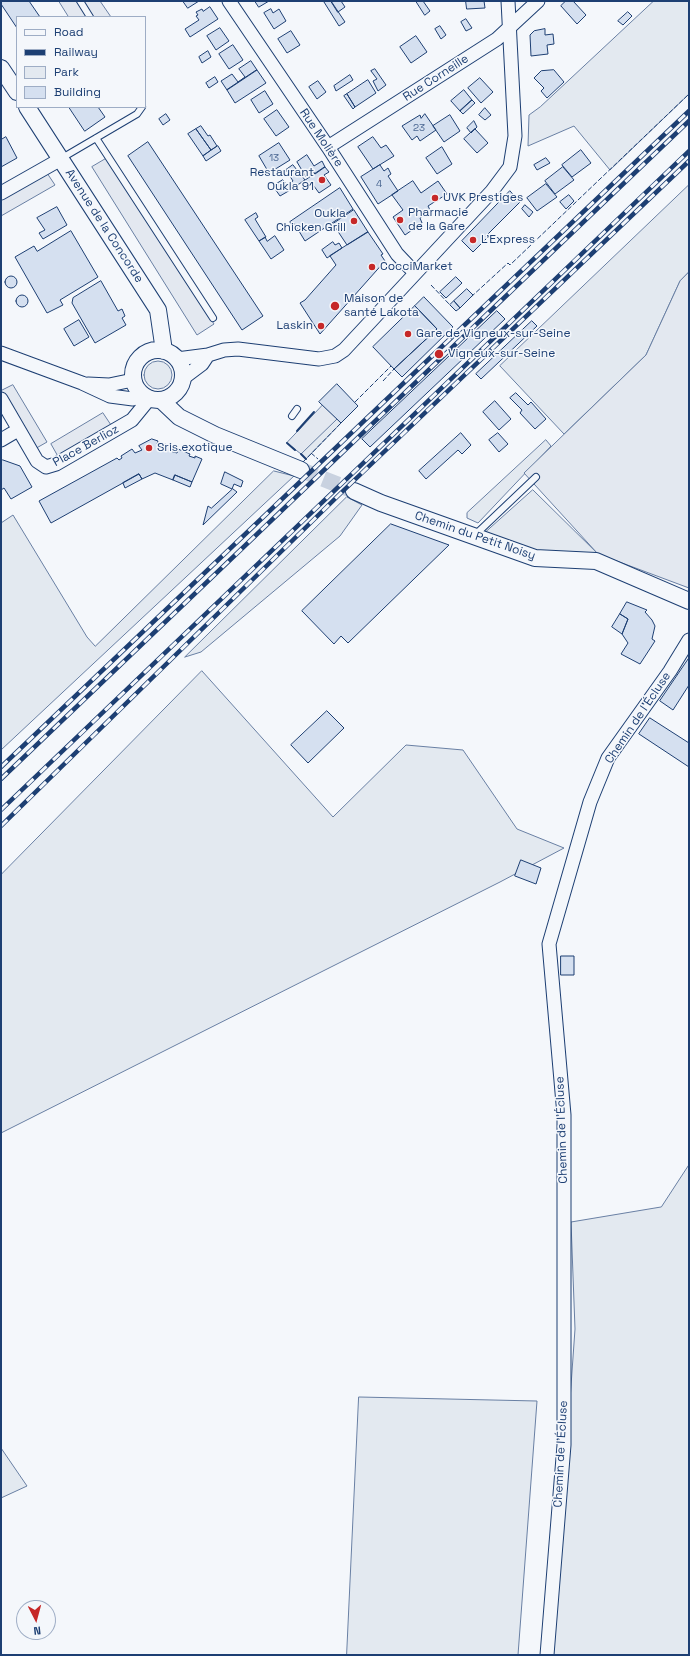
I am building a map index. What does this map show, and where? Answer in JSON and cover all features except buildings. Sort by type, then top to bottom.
[{"type":"street","name":"Rue Molière","points":[[229,1],[328,147],[396,254],[415,273]]},
{"type":"street","points":[[301,470],[215,435],[179,417],[137,388],[133,380],[134,366],[138,360],[150,351],[170,355],[208,354],[224,350],[238,349],[319,359],[335,356],[344,350],[492,191],[510,167],[516,136],[508,1]]},
{"type":"street","name":"Rue Corneille","points":[[328,147],[497,39],[538,1]]},
{"type":"street","points":[[1,68],[16,90]]},
{"type":"street","name":"Avenue de la Concorde","points":[[28,108],[158,310],[170,355]]},
{"type":"street","points":[[1,193],[61,159]]},
{"type":"street","points":[[1,353],[82,383],[110,396],[133,399],[151,398],[175,393],[182,379],[202,364],[208,354]]},
{"type":"street","points":[[170,355],[181,365],[182,379]]},
{"type":"street","points":[[82,383],[109,385],[133,380]]},
{"type":"street","name":"Place Berlioz","points":[[1,399],[37,461],[46,467],[56,464],[132,420],[151,398]]},
{"type":"street","points":[[1,440],[18,430]]},
{"type":"street","name":"Chemin du Petit Noisy","points":[[354,491],[381,503],[535,558],[596,561],[689,601]]},
{"type":"street","name":"Chemin de l'Écluse","points":[[546,1655],[564,1445],[564,1114],[549,944],[590,802],[608,758],[670,670],[689,640]]},
{"type":"lane","points":[[80,1],[89,16]]},
{"type":"lane","points":[[61,159],[137,114],[141,108]]},
{"type":"lane","points":[[96,138],[213,318]]},
{"type":"lane","points":[[292,416],[297,409]]},
{"type":"lane","points":[[474,536],[536,477]]},
{"type":"green space","points":[[654,1],[689,1],[689,94],[610,170],[574,126],[528,146],[529,115],[540,107]]},
{"type":"green space","points":[[689,185],[689,272],[680,281],[646,355],[564,434],[500,366]]},
{"type":"green space","points":[[158,361],[168,365],[172,375],[168,385],[158,389],[148,385],[144,375],[148,365]]},
{"type":"green space","points":[[337,419],[341,423],[306,459],[301,454]]},
{"type":"green space","points":[[546,440],[551,446],[478,523],[467,518],[467,513]]},
{"type":"green space","points":[[274,471],[294,476],[1,750],[1,523],[13,515],[87,637],[95,646]]},
{"type":"green space","points":[[533,490],[598,554],[539,552],[486,532]]},
{"type":"green space","points":[[347,497],[362,505],[340,536],[201,652],[185,657]]},
{"type":"green space","points":[[202,671],[333,817],[406,745],[463,750],[517,829],[564,848],[500,882],[1,1133],[1,875]]},
{"type":"green space","points":[[689,1165],[689,1655],[552,1655],[575,1329],[571,1222],[661,1207]]},
{"type":"green space","points":[[359,1397],[537,1401],[518,1655],[347,1655]]},
{"type":"green space","points":[[1,1448],[27,1486],[1,1498]]},
{"type":"shaded area","points":[[59,1],[100,1],[110,16],[68,16]]},
{"type":"shaded area","points":[[109,157],[214,324],[197,335],[92,167]]},
{"type":"shaded area","points":[[45,170],[55,185],[1,216],[1,195]]},
{"type":"shaded area","points":[[689,272],[689,588],[598,554],[524,473],[646,355],[680,281]]},
{"type":"shaded area","points":[[13,385],[47,442],[33,450],[1,397],[1,391]]},
{"type":"shaded area","points":[[323,405],[337,419],[301,454],[287,443]]},
{"type":"shaded area","points":[[103,413],[113,428],[60,460],[51,444]]},
{"type":"tunnel","points":[[301,470],[354,491]]},
{"type":"railway","points":[[1,767],[689,111]]},
{"type":"railway","points":[[1,779],[689,121]]},
{"type":"railway","points":[[1,810],[689,151]]},
{"type":"railway","points":[[1,826],[343,491],[689,161]]},
{"type":"fence","points":[[471,297],[508,263],[510,265],[689,94]]},
{"type":"fence","points":[[431,285],[450,305]]},
{"type":"fence","points":[[355,402],[391,366]]},
{"type":"fence","points":[[383,381],[394,369]]},
{"type":"fence","points":[[303,462],[341,423]]},
{"type":"fence","points":[[311,453],[318,459]]},
{"type":"wall","points":[[297,431],[314,412]]},
{"type":"wall","points":[[287,443],[295,450]]},
{"type":"wall","points":[[301,454],[306,459]]},
{"type":"place","name":"Restaurant Oukla 91","points":[[322,180]]},
{"type":"place","name":"UVK Prestiges","points":[[435,198]]},
{"type":"place","name":"Pharmacie de la Gare","points":[[400,220]]},
{"type":"place","name":"Oukla Chicken Grill","points":[[354,221]]},
{"type":"place","name":"L'Express","points":[[473,240]]},
{"type":"place","name":"CocciMarket","points":[[372,267]]},
{"type":"place","name":"Maison de santé Lakota","points":[[335,306]]},
{"type":"place","name":"Laskin","points":[[321,326]]},
{"type":"place","name":"Gare de Vigneux-sur-Seine","points":[[408,334]]},
{"type":"place","name":"Vigneux-sur-Seine","points":[[439,354]]},
{"type":"place","name":"Sris exotique","points":[[149,448]]}]
